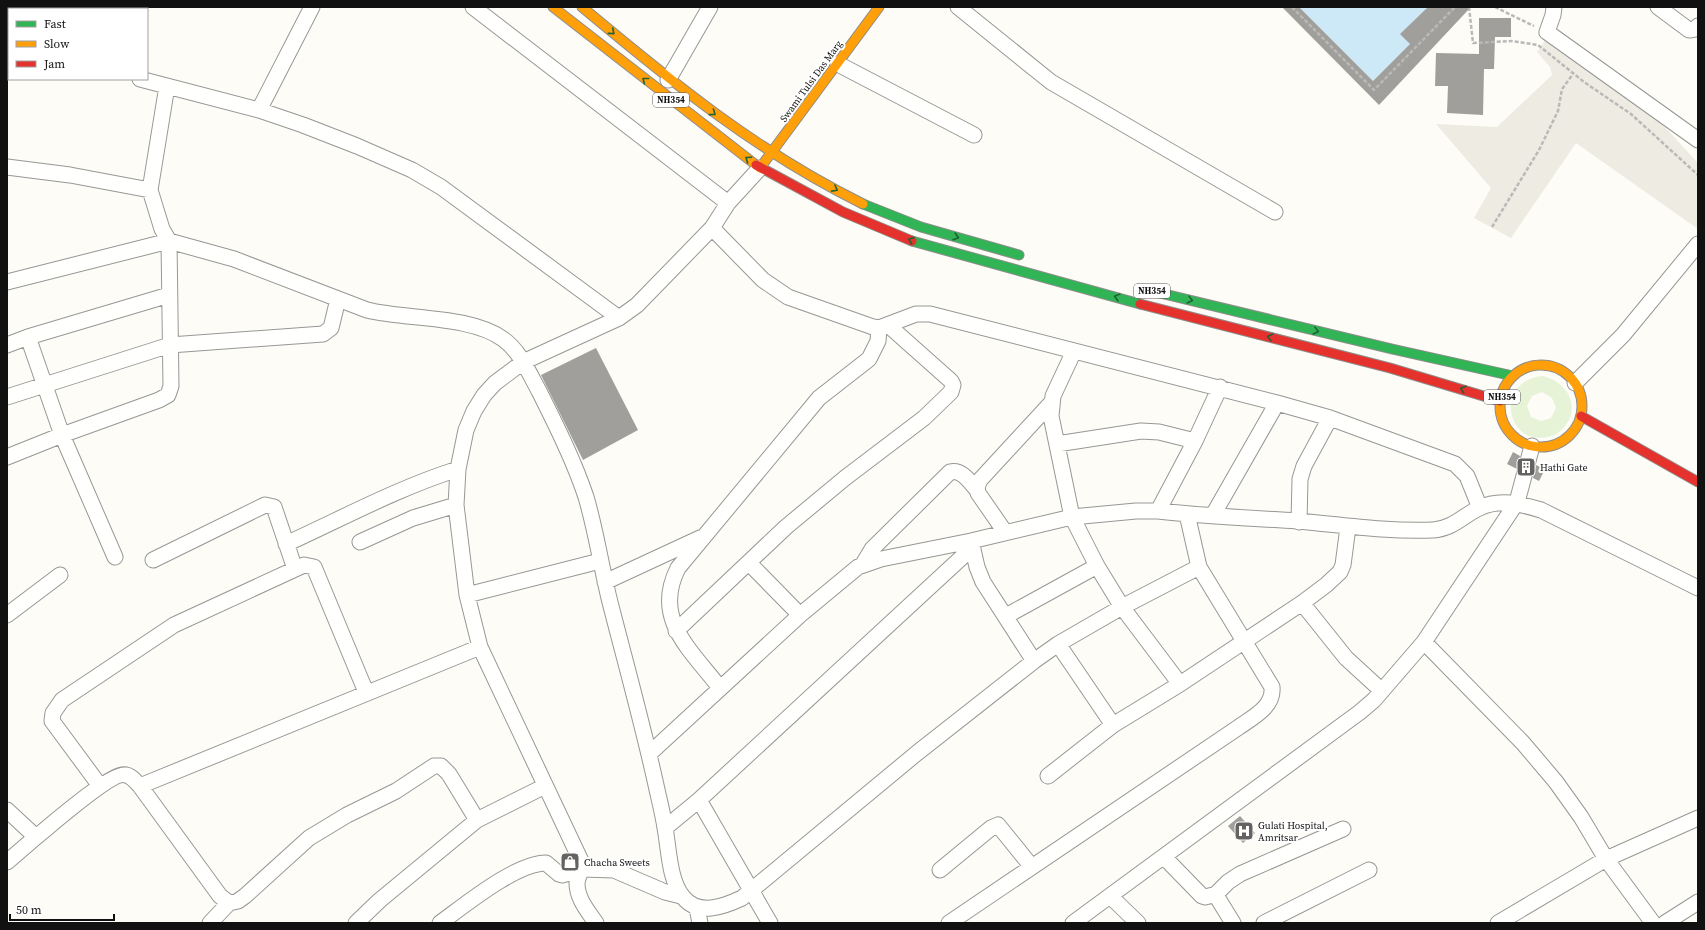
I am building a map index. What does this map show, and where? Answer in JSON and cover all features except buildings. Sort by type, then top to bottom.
[{"type":"main road","name":"NH354","points":[[553,7],[732,148],[760,168],[843,212],[914,242],[1205,320],[1378,364],[1500,401]]},
{"type":"main road","name":"Swami Tulsi Das Marg","points":[[760,168],[879,7]]},
{"type":"main road","name":"NH354","points":[[589,9],[668,80],[771,154],[863,204],[939,232],[1028,258]]},
{"type":"main road","name":"NH354","points":[[1143,288],[1392,349],[1513,376]]},
{"type":"main road","name":"NH354","points":[[1575,383],[1566,373],[1553,367],[1539,365],[1525,368],[1513,376],[1505,387],[1500,401],[1501,413],[1504,424],[1511,434],[1520,442],[1532,446],[1553,446],[1562,441],[1574,430],[1581,416]]},
{"type":"main road","points":[[1575,383],[1580,394],[1582,404],[1581,416],[1698,482]]},
{"type":"street","points":[[259,110],[312,7]]},
{"type":"street","points":[[473,7],[728,203]]},
{"type":"street","points":[[668,80],[710,7]]},
{"type":"street","points":[[958,7],[1051,82],[1275,212]]},
{"type":"street","points":[[1554,7],[1547,32],[1698,140]]},
{"type":"street","points":[[1658,7],[1689,30],[1695,29],[1698,26]]},
{"type":"street","points":[[838,64],[974,135]]},
{"type":"street","points":[[144,80],[259,110],[357,146],[412,170],[441,187],[619,318]]},
{"type":"street","points":[[7,457],[62,435],[159,400],[168,395],[171,386],[169,241],[162,229],[150,190],[167,86]]},
{"type":"street","points":[[7,167],[70,175],[150,190]]},
{"type":"street","points":[[596,923],[579,896],[577,881],[582,869],[581,861],[480,647],[467,595],[456,505],[458,469],[466,430],[474,411],[484,395],[495,383],[523,362],[619,318],[638,305],[712,228],[728,203],[760,168]]},
{"type":"street","points":[[712,228],[763,280],[776,290],[788,297],[863,325],[884,326],[916,314],[930,314],[1220,387],[1330,418],[1455,464],[1467,476],[1480,508]]},
{"type":"street","points":[[7,282],[169,241],[234,259],[338,299],[383,314],[466,324],[492,333],[511,346],[523,362],[548,408],[579,478],[592,520],[605,582],[649,754],[665,828],[673,876],[681,896],[689,904],[697,908],[718,907],[729,904],[751,892],[917,753],[1034,661],[1058,644],[1122,607],[1199,567]]},
{"type":"street","points":[[1575,383],[1623,335],[1698,244]]},
{"type":"street","points":[[7,345],[169,295]]},
{"type":"street","points":[[7,397],[170,344],[323,334],[331,328],[338,299]]},
{"type":"street","points":[[720,688],[676,631],[671,617],[668,600],[670,582],[678,568],[819,398],[869,359],[884,326]]},
{"type":"street","points":[[676,631],[786,528],[839,483],[924,418],[951,392],[953,384],[951,381],[884,326]]},
{"type":"street","points":[[28,338],[62,435],[115,557]]},
{"type":"street","points":[[977,490],[980,480],[1051,403],[1074,351]]},
{"type":"street","points":[[1158,511],[1195,442],[1220,387]]},
{"type":"street","points":[[1051,403],[1057,444],[1072,517],[1097,566],[1122,607],[1180,684]]},
{"type":"street","points":[[1213,515],[1277,403]]},
{"type":"street","points":[[1299,522],[1300,479],[1304,466],[1330,418]]},
{"type":"street","points":[[1057,444],[1141,431],[1159,432],[1195,442]]},
{"type":"street","points":[[1073,923],[1360,712],[1382,691],[1424,642],[1517,502],[1532,446]]},
{"type":"street","points":[[286,544],[388,495],[430,478],[458,469]]},
{"type":"street","points":[[863,564],[872,549],[950,472],[957,472],[963,475],[977,490],[1004,532]]},
{"type":"street","points":[[649,754],[800,615],[863,564],[881,559],[972,544],[1004,532],[1072,517],[1136,511],[1158,511],[1348,527],[1434,530],[1456,524],[1480,508],[1501,503],[1517,502],[1541,510],[1698,588]]},
{"type":"street","points":[[153,560],[266,505],[274,507],[295,569]]},
{"type":"street","points":[[360,542],[420,516],[456,505]]},
{"type":"street","points":[[949,923],[1239,727],[1269,703],[1272,687],[1245,640],[1199,567],[1187,514]]},
{"type":"street","points":[[1048,776],[1114,725],[1180,684],[1302,603],[1326,585],[1340,572],[1344,565],[1348,527]]},
{"type":"street","points":[[605,582],[705,536]]},
{"type":"street","points":[[972,544],[977,568],[983,582],[1034,661]]},
{"type":"street","points":[[665,828],[699,800],[972,544]]},
{"type":"street","points":[[467,595],[600,561]]},
{"type":"street","points":[[748,564],[800,615]]},
{"type":"street","points":[[100,786],[52,721],[53,713],[62,700],[174,625],[304,565],[314,567],[366,692]]},
{"type":"street","points":[[1006,616],[1097,566]]},
{"type":"street","points":[[7,615],[60,575]]},
{"type":"street","points":[[1302,603],[1346,658],[1382,691]]},
{"type":"street","points":[[1424,642],[1523,743],[1556,782],[1581,817],[1606,859],[1653,923]]},
{"type":"street","points":[[1058,644],[1114,725]]},
{"type":"street","points":[[140,786],[255,740],[366,692],[480,647]]},
{"type":"street","points":[[210,923],[229,903],[238,901],[245,896],[309,838],[347,815],[396,791],[434,766],[441,766],[449,774],[477,820]]},
{"type":"street","points":[[9,856],[36,837],[100,786],[117,775],[126,775],[134,779],[140,786],[220,896],[229,903]]},
{"type":"street","points":[[356,923],[380,900],[477,820],[545,786]]},
{"type":"street","points":[[699,800],[770,923]]},
{"type":"street","points":[[7,810],[36,837]]},
{"type":"street","points":[[1498,923],[1606,859],[1698,818]]},
{"type":"street","points":[[940,870],[991,828],[998,825],[1032,867]]},
{"type":"street","points":[[1164,856],[1202,896],[1205,897],[1215,895],[1228,882],[1240,874],[1343,828]]},
{"type":"street","points":[[440,923],[509,876],[541,863],[546,863],[558,874],[582,869],[614,870],[665,892],[681,896]]},
{"type":"street","points":[[1264,923],[1369,870]]},
{"type":"street","points":[[1215,895],[1233,923]]},
{"type":"street","points":[[1110,896],[1138,923]]},
{"type":"street","points":[[1665,923],[1698,902]]},
{"type":"street","points":[[697,908],[700,923]]},
{"type":"path","points":[[1292,7],[1374,90],[1455,7]]},
{"type":"path","points":[[1469,7],[1473,43],[1512,41],[1538,45],[1573,74],[1631,114],[1698,175]]},
{"type":"path","points":[[1495,7],[1547,32]]},
{"type":"path","points":[[1492,227],[1539,150],[1558,111],[1562,89],[1573,74]]},
{"type":"green space","points":[[1542,376],[1550,378],[1564,388],[1568,395],[1572,410],[1570,418],[1563,428],[1552,436],[1533,437],[1522,432],[1515,423],[1511,412],[1512,400],[1517,389],[1527,380]],"holes":[[[1542,392],[1552,398],[1556,408],[1551,418],[1541,421],[1531,417],[1527,406],[1532,396]]]},
{"type":"shaded area","points":[[1546,39],[1650,111],[1698,163],[1698,229],[1576,143],[1511,238],[1474,218],[1491,188],[1436,124],[1497,127],[1552,75],[1550,67],[1537,52]]},
{"type":"water","points":[[1299,7],[1428,7],[1401,34],[1410,44],[1373,81]]},
{"type":"traffic: fast","points":[[863,204],[921,227],[1019,255]]},
{"type":"traffic: fast","points":[[912,241],[1140,304]]},
{"type":"traffic: fast","points":[[1156,292],[1392,349],[1513,376]]},
{"type":"traffic: slow","points":[[553,7],[756,165]]},
{"type":"traffic: slow","points":[[582,7],[716,114],[787,162],[863,204]]},
{"type":"traffic: slow","points":[[760,168],[879,7]]},
{"type":"traffic: slow","points":[[1541,365],[1557,368],[1570,377],[1579,390],[1582,406],[1579,422],[1570,435],[1557,444],[1541,447],[1525,444],[1512,435],[1503,422],[1500,406],[1503,390],[1512,377],[1525,368],[1541,365]]},
{"type":"traffic: jam","points":[[756,165],[843,212],[912,241]]},
{"type":"traffic: jam","points":[[1140,304],[1390,368],[1500,401]]},
{"type":"traffic: jam","points":[[1581,416],[1698,482]]},
{"type":"place","name":"Hathi Gate","points":[[1526,467]]},
{"type":"place","name":"Gulati Hospital, Amritsar","points":[[1244,831]]},
{"type":"place","name":"Chacha Sweets","points":[[570,862]]}]
